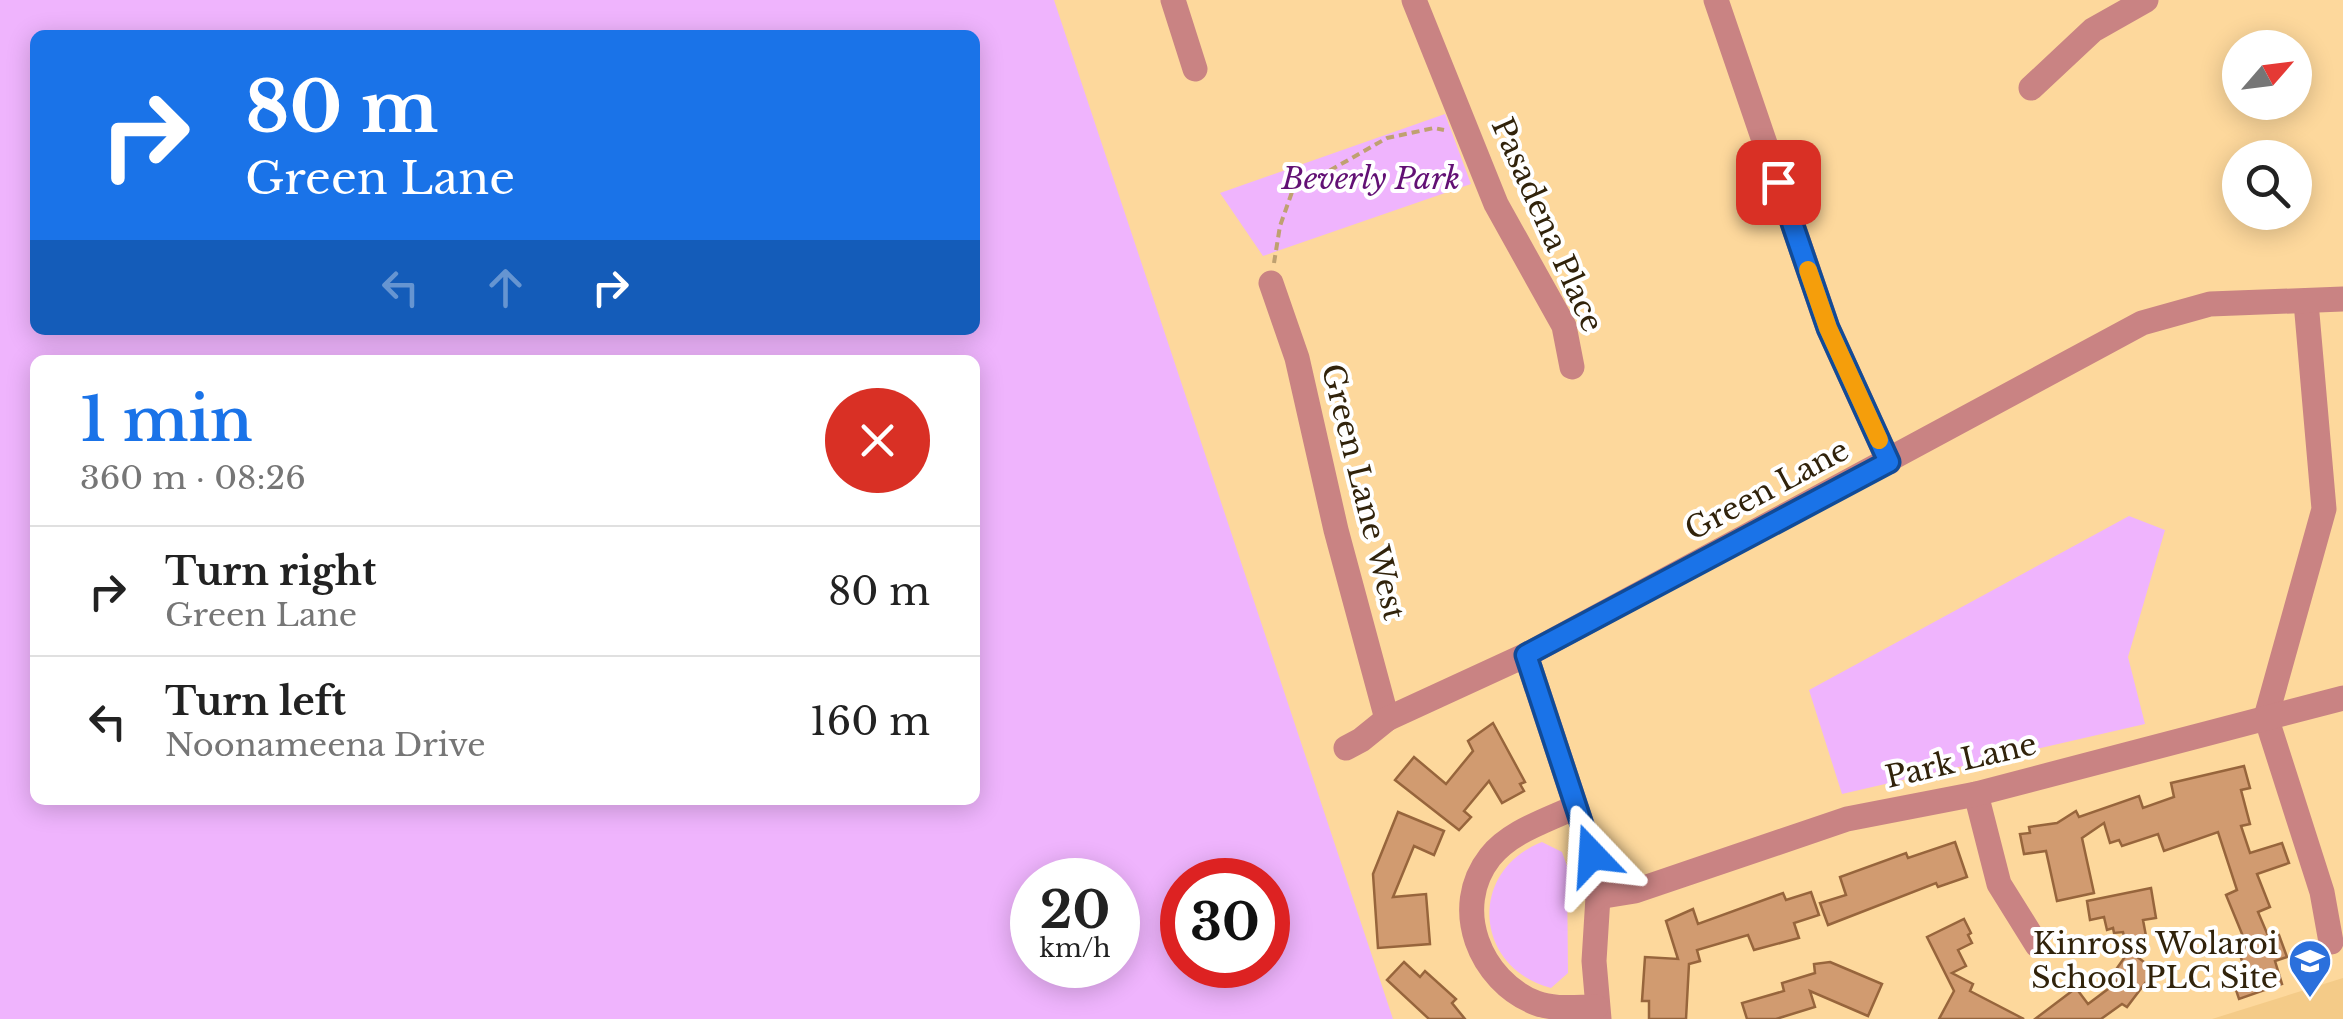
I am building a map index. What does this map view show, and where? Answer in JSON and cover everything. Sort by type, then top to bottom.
[{"type":"street","points":[[1173,0],[1195,69]]},
{"type":"street","name":"Pasadena Place","points":[[1414,0],[1496,204],[1564,326],[1572,367]]},
{"type":"street","points":[[1716,0],[1828,328],[1889,462]]},
{"type":"street","points":[[2031,88],[2093,30],[2146,0]]},
{"type":"street","name":"Green Lane West","points":[[1271,283],[1296,358],[1336,530],[1388,719]]},
{"type":"street","name":"Green Lane","points":[[1346,748],[1388,719],[1526,655],[2142,323],[2210,304],[2343,299]]},
{"type":"street","points":[[2306,302],[2324,509],[2266,717],[2322,892],[2331,942]]},
{"type":"street","points":[[1526,655],[1592,855],[1598,897],[1594,961],[1598,1013],[1546,1006],[1512,990],[1486,964],[1472,918],[1478,880],[1490,856],[1511,838],[1575,808]]},
{"type":"street","name":"Park Lane","points":[[1598,897],[1636,892],[1848,819],[1976,794],[2343,698]]},
{"type":"street","points":[[1976,794],[2000,884],[2036,945]]},
{"type":"path","points":[[1271,283],[1280,226],[1292,192],[1387,138],[1434,128],[1470,133]]},
{"type":"shaded area","name":"Kinross Wolaroi School PLC Site","points":[[2343,978],[2343,1019],[2212,1019]]},
{"type":"green space","points":[[0,0],[1054,0],[1393,1019],[0,1019]]},
{"type":"green space","name":"Beverly Park","points":[[1445,114],[1471,184],[1263,256],[1220,193]]},
{"type":"green space","points":[[2129,516],[2165,530],[2128,657],[2145,724],[1842,794],[1809,690]]},
{"type":"green space","points":[[1542,842],[1562,852],[1567,866],[1568,973],[1551,988],[1525,977],[1507,961],[1495,941],[1490,918],[1492,896],[1501,874],[1518,856]]},
{"type":"building","points":[[1493,723],[1525,782],[1520,784],[1524,791],[1502,803],[1489,781],[1464,811],[1471,817],[1459,830],[1395,780],[1414,757],[1446,784],[1473,751],[1468,741]]},
{"type":"building","points":[[2244,766],[2250,788],[2241,790],[2250,824],[2241,826],[2250,853],[2282,843],[2289,863],[2257,874],[2270,907],[2258,912],[2269,938],[2279,935],[2287,957],[2275,961],[2282,984],[2239,999],[2232,978],[2246,973],[2238,949],[2247,946],[2226,895],[2237,890],[2218,832],[2164,851],[2158,834],[2122,846],[2119,840],[2110,843],[2104,823],[2082,838],[2094,893],[2057,901],[2046,851],[2024,854],[2020,834],[2030,833],[2029,827],[2057,823],[2076,811],[2079,817],[2139,796],[2143,808],[2174,797],[2171,783]]},
{"type":"building","points":[[1398,812],[1444,831],[1434,855],[1414,846],[1393,897],[1426,894],[1430,944],[1378,948],[1373,874]]},
{"type":"building","points":[[1955,842],[1967,877],[1938,887],[1936,883],[1828,925],[1820,903],[1846,895],[1840,877],[1906,853],[1908,858]]},
{"type":"building","points":[[2151,888],[2156,918],[2143,920],[2146,936],[2125,940],[2123,932],[2107,930],[2104,917],[2090,920],[2087,901]]},
{"type":"building","points":[[1811,892],[1819,915],[1794,923],[1799,938],[1754,950],[1748,935],[1697,950],[1700,961],[1689,964],[1686,1019],[1649,1019],[1649,1001],[1642,1001],[1645,957],[1678,959],[1666,921],[1693,909],[1698,924],[1783,893],[1786,900]]},
{"type":"building","points":[[1964,919],[1972,943],[1958,950],[1966,966],[1952,973],[1973,984],[1970,991],[2024,1019],[1939,1019],[1954,991],[1927,937]]},
{"type":"building","points":[[2129,951],[2155,970],[2127,1007],[2122,1004],[2101,1019],[2035,1019],[2076,988],[2088,1004],[2112,986],[2122,973],[2117,968]]},
{"type":"building","points":[[1404,962],[1420,977],[1425,971],[1456,999],[1452,1003],[1465,1019],[1429,1019],[1387,980]]},
{"type":"building","points":[[1830,962],[1882,984],[1868,1016],[1810,991],[1815,1007],[1776,1019],[1747,1019],[1742,1003],[1784,991],[1782,983],[1815,973],[1814,964]]},
{"type":"slow traffic","points":[[1808,270],[1828,328],[1879,440]]},
{"type":"place","name":"Kinross Wolaroi School PLC Site","points":[[2310,999]]},
{"type":"route","points":[[1592,855],[1526,655],[1889,462],[1828,328],[1778,182]]}]
